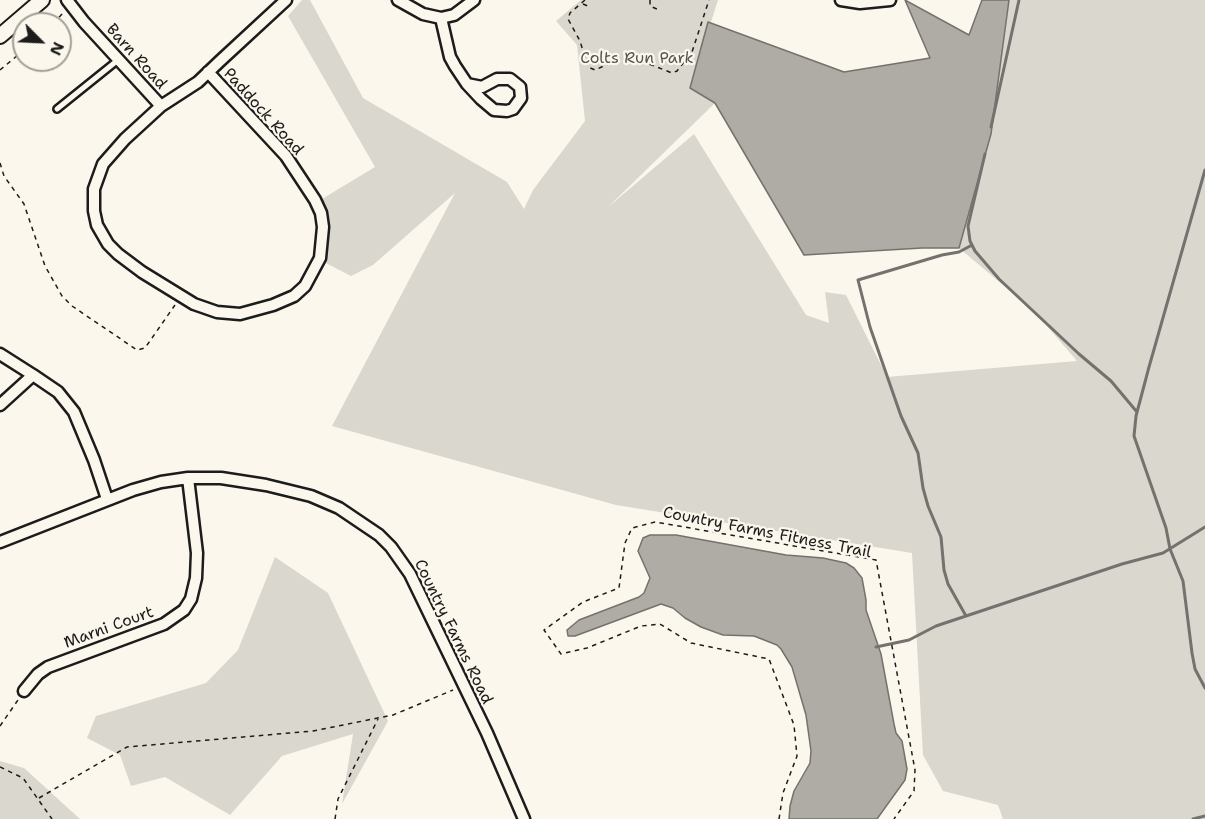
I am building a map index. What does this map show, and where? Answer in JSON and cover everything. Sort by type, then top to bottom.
[{"type":"street","points":[[0,36],[42,0]]},
{"type":"street","name":"Barn Road","points":[[67,0],[161,106]]},
{"type":"street","name":"Paddock Road","points":[[208,72],[280,150],[305,185],[321,213],[323,242],[317,266],[305,286],[294,296],[253,311],[232,314],[201,307],[180,297],[112,249],[100,232],[94,211],[95,183],[104,164],[125,138],[161,106],[198,82],[208,72],[286,0]]},
{"type":"street","points":[[398,0],[423,14],[441,18],[454,15],[474,0]]},
{"type":"street","points":[[841,0],[860,3],[890,0]]},
{"type":"street","points":[[441,18],[450,57],[467,84],[488,105],[500,111],[513,110],[521,98],[520,87],[510,79],[497,79],[482,87],[467,84]]},
{"type":"street","points":[[0,354],[58,392],[74,412],[107,499]]},
{"type":"street","points":[[0,405],[33,375]]},
{"type":"street","name":"Country Farms Road","points":[[0,542],[107,499],[154,483],[188,478],[205,477],[243,481],[325,501],[367,525],[391,547],[401,560],[418,588],[524,819]]},
{"type":"street","name":"Marni Court","points":[[24,691],[38,674],[48,667],[164,624],[184,610],[195,589],[197,565],[188,478]]},
{"type":"lane","points":[[57,109],[118,60]]},
{"type":"path","points":[[585,0],[570,13],[568,19],[580,41],[591,70],[609,65],[619,59],[639,60],[672,73],[677,71],[692,52],[709,0]]},
{"type":"path","points":[[650,0],[650,6],[659,10]]},
{"type":"path","points":[[581,3],[590,7]]},
{"type":"path","points":[[0,70],[12,60]]},
{"type":"path","points":[[0,164],[4,176],[24,204],[45,266],[62,296],[72,306],[137,350],[145,348],[180,297]]},
{"type":"path","name":"Country Farms Fitness Trail","points":[[779,819],[783,793],[797,756],[794,725],[769,659],[691,643],[660,624],[641,626],[587,648],[561,654],[544,630],[583,602],[619,588],[625,543],[632,528],[655,522],[876,560],[915,770],[914,791],[894,819]]},
{"type":"path","points":[[39,798],[127,747],[313,731],[393,716],[454,690]]},
{"type":"path","points":[[0,726],[24,691]]},
{"type":"path","points":[[335,819],[338,799],[378,718]]},
{"type":"path","points":[[0,766],[23,778],[52,819]]},
{"type":"green space","name":"Colts Run Park","points":[[302,0],[310,0],[363,98],[507,182],[524,209],[533,190],[585,121],[577,45],[556,21],[581,0],[718,0],[690,88],[715,103],[607,208],[694,134],[806,315],[829,323],[825,292],[846,295],[887,377],[1077,361],[1035,312],[959,248],[991,134],[1009,0],[1205,0],[1205,819],[1003,819],[998,805],[943,791],[923,755],[912,553],[616,505],[332,426],[455,193],[373,265],[351,276],[318,259],[317,202],[375,167],[288,16]]},
{"type":"green space","points":[[275,557],[328,593],[388,721],[342,804],[353,734],[282,756],[230,815],[165,777],[131,786],[120,755],[87,738],[96,716],[206,683],[238,650]]},
{"type":"green space","points":[[0,761],[24,768],[80,819],[0,819]]},
{"type":"shaded area","points":[[905,0],[969,35],[982,0],[1009,0],[991,134],[959,248],[804,255],[715,103],[690,88],[708,22],[844,72],[930,58]]},
{"type":"shaded area","points":[[650,535],[676,535],[786,555],[823,558],[846,563],[854,568],[862,578],[866,610],[881,654],[896,733],[902,741],[907,769],[905,780],[877,819],[789,819],[794,791],[810,763],[811,751],[806,715],[792,667],[777,645],[754,636],[723,635],[701,627],[673,608],[661,604],[575,636],[568,636],[567,630],[579,620],[644,593],[650,578],[638,551],[643,538]]},
{"type":"waterway","points":[[991,127],[1019,0]]},
{"type":"waterway","points":[[985,154],[968,226],[970,241],[975,251],[999,279],[1111,381],[1137,412]]},
{"type":"waterway","points":[[1205,170],[1149,367],[1136,416],[1134,436],[1166,528],[1170,549],[1183,581],[1195,669],[1205,688]]},
{"type":"waterway","points":[[966,616],[948,584],[944,570],[941,537],[923,488],[918,453],[901,416],[870,327],[858,280],[959,252],[972,245]]},
{"type":"waterway","points":[[876,647],[909,640],[936,626],[1122,564],[1163,553],[1205,527]]},
{"type":"waterway","points":[[1193,819],[1205,816]]}]
